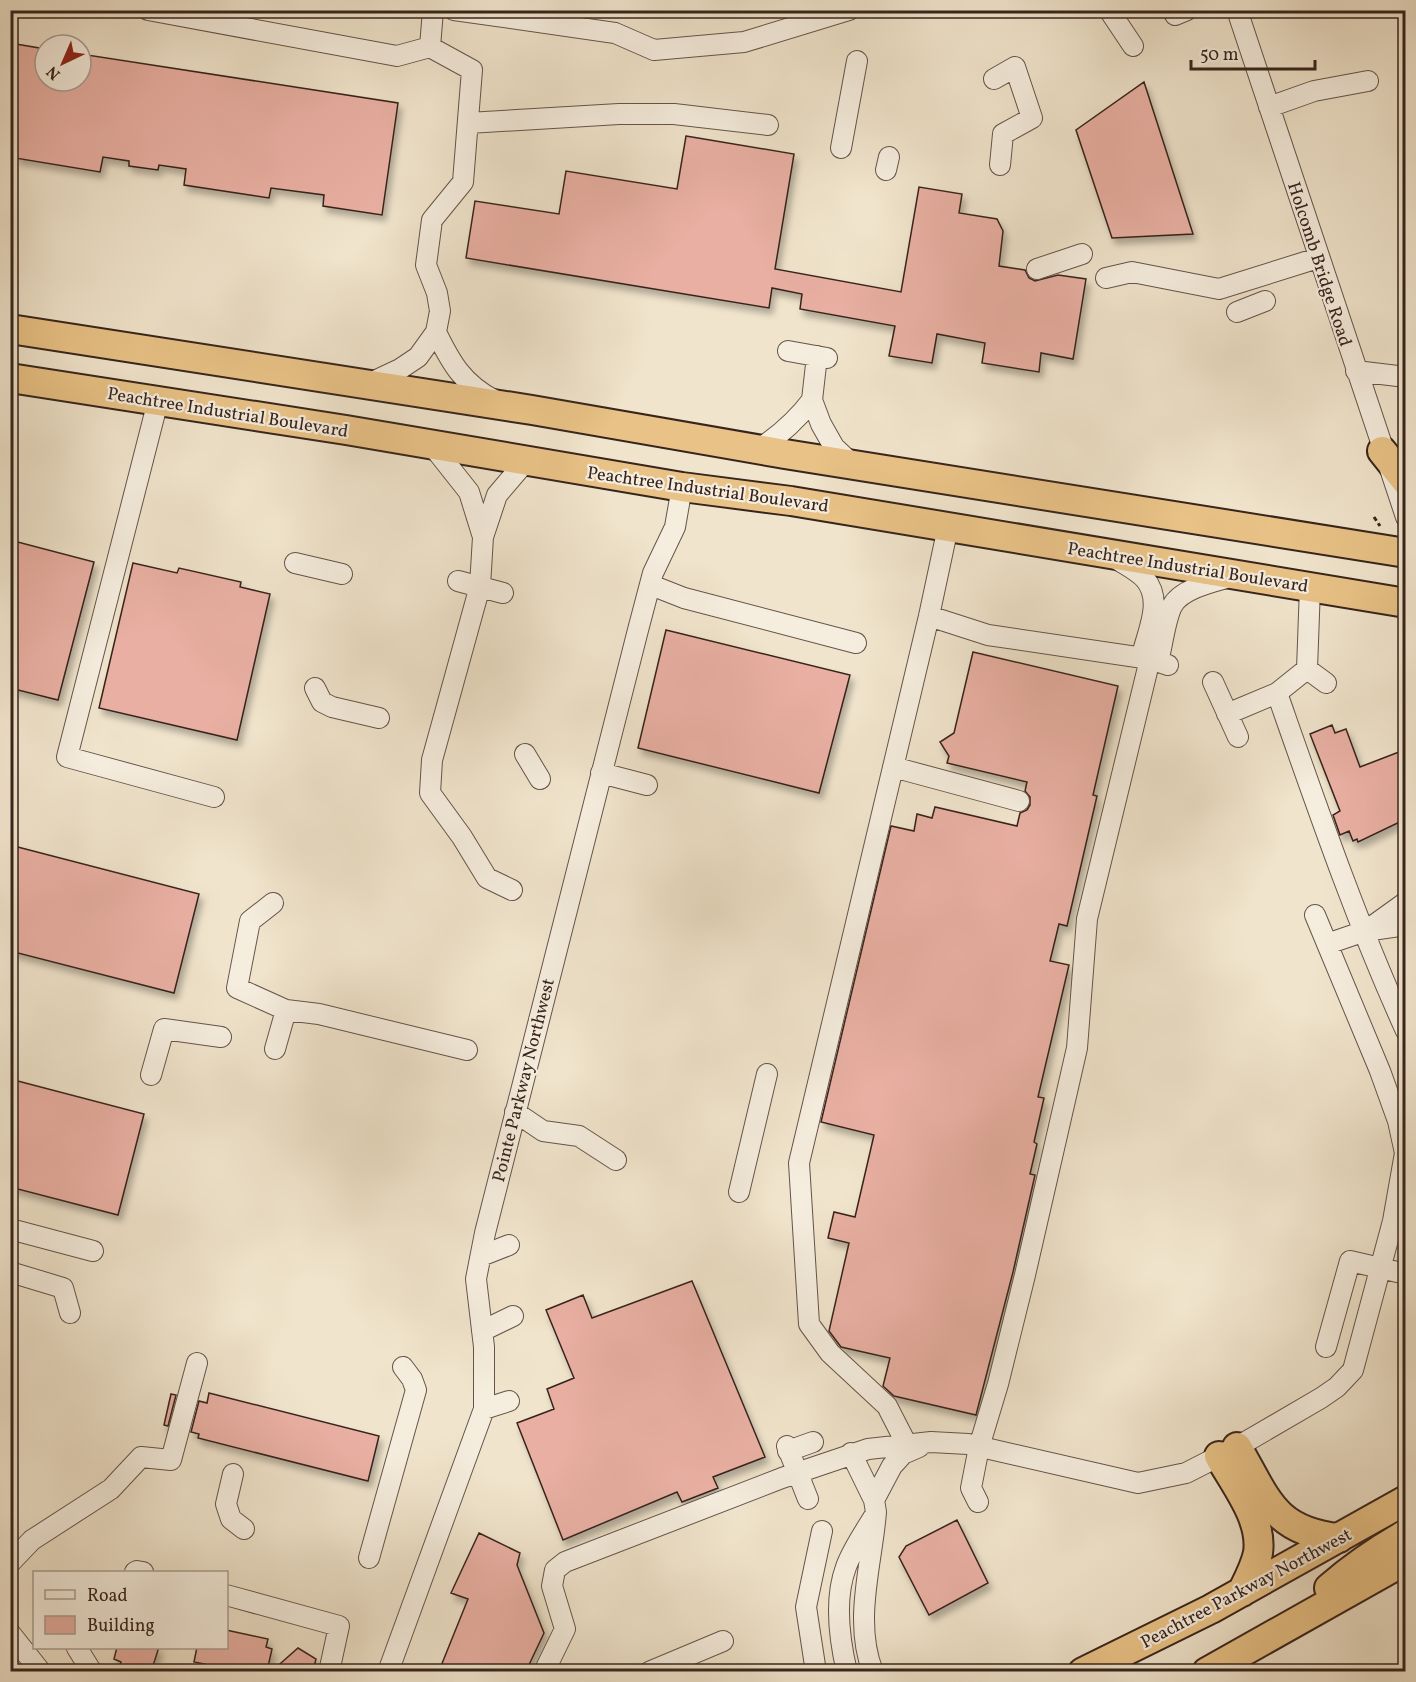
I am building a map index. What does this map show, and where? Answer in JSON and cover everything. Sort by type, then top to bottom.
[{"type":"highway","points":[[10,329],[505,406],[1406,553]]},
{"type":"highway","name":"Peachtree Industrial Boulevard","points":[[10,378],[431,444],[682,487],[791,501],[1406,603]]},
{"type":"highway","points":[[1382,451],[1406,481]]},
{"type":"highway","points":[[1228,1451],[1280,1517],[1298,1529],[1320,1536],[1338,1538]]},
{"type":"highway","points":[[1228,1451],[1257,1529],[1259,1542],[1256,1560],[1242,1592]]},
{"type":"highway","name":"Peachtree Parkway Northwest","points":[[1083,1671],[1242,1592],[1406,1500]]},
{"type":"highway","points":[[1294,1624],[1347,1572],[1406,1534]]},
{"type":"highway","points":[[1207,1671],[1406,1560]]},
{"type":"highway","points":[[1119,1671],[1147,1641]]},
{"type":"street","points":[[148,10],[397,56],[430,47],[471,70],[463,182],[432,220],[426,265],[437,292],[440,311],[436,332],[418,357],[400,369],[366,385]]},
{"type":"street","points":[[430,47],[433,10]]},
{"type":"street","points":[[454,10],[615,33],[654,50],[744,42],[849,10]]},
{"type":"street","points":[[1108,10],[1133,46]]},
{"type":"street","name":"Holcomb Bridge Road","points":[[1237,10],[1406,518]]},
{"type":"street","points":[[841,148],[857,61]]},
{"type":"street","points":[[994,79],[1015,67],[1032,118],[1003,134],[1000,165]]},
{"type":"street","points":[[1269,107],[1314,91],[1368,81]]},
{"type":"street","points":[[468,123],[619,114],[674,114],[768,125]]},
{"type":"street","points":[[1037,269],[1082,254]]},
{"type":"street","points":[[1106,278],[1132,272],[1219,289],[1318,258]]},
{"type":"street","points":[[1237,312],[1265,301]]},
{"type":"street","points":[[436,332],[452,364],[477,391],[505,406]]},
{"type":"street","points":[[759,449],[798,418],[812,400],[822,357],[788,351]]},
{"type":"street","points":[[1356,371],[1406,377]]},
{"type":"street","points":[[812,400],[821,424],[834,447],[851,464]]},
{"type":"street","points":[[158,401],[66,757],[214,797]]},
{"type":"street","points":[[431,444],[469,492],[483,537]]},
{"type":"street","points":[[512,890],[487,878],[462,837],[430,793],[432,760],[480,586],[483,537],[497,495],[526,461]]},
{"type":"street","name":"Pointe Parkway Northwest","points":[[388,1671],[484,1409],[484,1347],[476,1279],[515,1112],[653,573],[675,527],[682,487]]},
{"type":"street","points":[[907,1445],[887,1406],[830,1353],[809,1324],[799,1163],[948,527]]},
{"type":"street","points":[[1109,553],[1145,579],[1154,597],[1153,616],[1144,648],[1159,662]]},
{"type":"street","points":[[295,562],[342,574]]},
{"type":"street","points":[[978,1502],[971,1488],[979,1447],[998,1384],[1025,1275],[1077,1048],[1087,919],[1159,662],[1172,606],[1184,594],[1238,575]]},
{"type":"street","points":[[458,581],[503,593]]},
{"type":"street","points":[[651,585],[684,598],[856,643]]},
{"type":"street","points":[[1227,714],[1277,693],[1307,669],[1310,587]]},
{"type":"street","points":[[928,616],[988,634],[1159,662]]},
{"type":"street","points":[[1307,669],[1326,683]]},
{"type":"street","points":[[1213,682],[1238,737]]},
{"type":"street","points":[[315,688],[321,702],[332,707],[379,718]]},
{"type":"street","points":[[1277,693],[1342,875],[1382,979],[1406,1031]]},
{"type":"street","points":[[525,754],[540,779]]},
{"type":"street","points":[[893,767],[1019,801]]},
{"type":"street","points":[[602,772],[647,785]]},
{"type":"street","points":[[1365,931],[1406,902]]},
{"type":"street","points":[[273,903],[250,921],[237,988],[286,1010],[319,1014],[468,1050]]},
{"type":"street","points":[[544,1671],[565,1629],[552,1586],[555,1570],[565,1562],[796,1473],[868,1449],[931,1442],[979,1447],[1138,1483],[1186,1473],[1337,1387],[1353,1370],[1394,1221],[1405,1153],[1398,1121],[1380,1071],[1315,915]]},
{"type":"street","points":[[1327,944],[1365,931],[1406,925]]},
{"type":"street","points":[[275,1049],[286,1010]]},
{"type":"street","points":[[151,1075],[164,1029],[220,1037]]},
{"type":"street","points":[[739,1192],[767,1074]]},
{"type":"street","points":[[515,1112],[543,1131],[579,1136],[616,1160]]},
{"type":"street","points":[[10,1229],[93,1251]]},
{"type":"street","points":[[481,1256],[509,1245]]},
{"type":"street","points":[[1326,1347],[1350,1261],[1406,1274]]},
{"type":"street","points":[[10,1272],[63,1288],[70,1313]]},
{"type":"street","points":[[482,1330],[513,1316]]},
{"type":"street","points":[[10,1563],[32,1540],[111,1489],[141,1457],[171,1460],[197,1363]]},
{"type":"street","points":[[369,1558],[416,1390],[412,1379],[403,1367]]},
{"type":"street","points":[[484,1409],[509,1401]]},
{"type":"street","points":[[808,1499],[788,1448],[813,1442]]},
{"type":"street","points":[[847,1671],[842,1649],[839,1590],[847,1565],[892,1466],[903,1454],[931,1442]]},
{"type":"street","points":[[851,1454],[875,1506],[863,1618],[866,1647],[873,1671]]},
{"type":"street","points":[[233,1474],[226,1504],[231,1519],[243,1529]]},
{"type":"street","points":[[816,1671],[806,1607],[822,1531]]},
{"type":"street","points":[[228,1596],[339,1626],[329,1671]]},
{"type":"street","points":[[10,1633],[41,1671]]},
{"type":"street","points":[[649,1671],[723,1641]]},
{"type":"street","points":[[78,1649],[92,1671]]},
{"type":"path","points":[[1374,517],[1379,523],[1383,523]]},
{"type":"building","points":[[10,43],[33,47],[33,93],[93,93],[93,56],[398,103],[382,215],[323,206],[324,195],[271,188],[269,198],[184,185],[186,169],[159,165],[158,170],[129,166],[129,161],[103,157],[100,172],[15,158],[17,143],[10,142]]},
{"type":"building","points":[[1144,82],[1193,234],[1112,238],[1076,130]]},
{"type":"building","points":[[686,136],[794,154],[775,269],[901,292],[919,187],[962,194],[959,213],[997,219],[1003,231],[999,266],[1025,270],[1029,278],[1035,281],[1058,275],[1086,279],[1073,359],[1041,353],[1039,372],[982,363],[985,343],[937,334],[932,363],[889,356],[895,326],[800,309],[802,294],[772,288],[769,308],[466,258],[475,201],[559,214],[566,171],[677,189]]},
{"type":"building","points":[[10,540],[94,562],[58,700],[10,688]]},
{"type":"building","points":[[133,563],[177,573],[179,568],[241,582],[240,587],[270,594],[237,740],[99,708]]},
{"type":"building","points":[[666,630],[850,675],[819,793],[638,748]]},
{"type":"building","points":[[973,652],[1118,686],[1093,795],[1097,796],[1067,926],[1059,924],[1050,961],[1069,965],[1038,1097],[1044,1098],[1034,1142],[1037,1144],[1030,1174],[1035,1175],[976,1415],[894,1396],[883,1386],[890,1358],[841,1347],[829,1331],[849,1243],[828,1238],[834,1212],[855,1217],[874,1135],[821,1122],[891,826],[914,831],[917,814],[932,818],[935,807],[1017,826],[1020,813],[1027,810],[1030,805],[1030,797],[1025,791],[1027,782],[947,763],[949,756],[940,742],[954,733]]},
{"type":"building","points":[[1332,725],[1335,733],[1346,729],[1360,767],[1399,752],[1406,766],[1406,819],[1358,842],[1357,839],[1353,841],[1349,831],[1340,835],[1333,815],[1340,811],[1310,734]]},
{"type":"building","points":[[10,845],[199,894],[174,993],[10,951]]},
{"type":"building","points":[[10,1079],[144,1114],[118,1215],[10,1187]]},
{"type":"building","points":[[692,1281],[765,1457],[713,1477],[718,1488],[682,1502],[677,1492],[563,1540],[517,1423],[554,1409],[547,1389],[574,1378],[546,1310],[583,1295],[592,1318]]},
{"type":"building","points":[[209,1393],[379,1436],[368,1481],[198,1438],[199,1434],[191,1432],[199,1401],[207,1403]]},
{"type":"building","points":[[171,1394],[176,1395],[168,1426],[164,1425]]},
{"type":"building","points":[[957,1520],[988,1583],[929,1615],[899,1557],[906,1546]]},
{"type":"building","points":[[479,1533],[520,1553],[517,1565],[544,1633],[526,1671],[439,1671],[468,1599],[451,1593]]},
{"type":"building","points":[[228,1630],[268,1639],[266,1647],[272,1649],[267,1671],[204,1671],[205,1664],[194,1662],[197,1649],[228,1649]]},
{"type":"building","points":[[298,1648],[316,1659],[313,1671],[272,1671]]},
{"type":"building","points":[[116,1649],[158,1649],[152,1669],[147,1668],[146,1671],[118,1671],[121,1662],[114,1659]]}]
